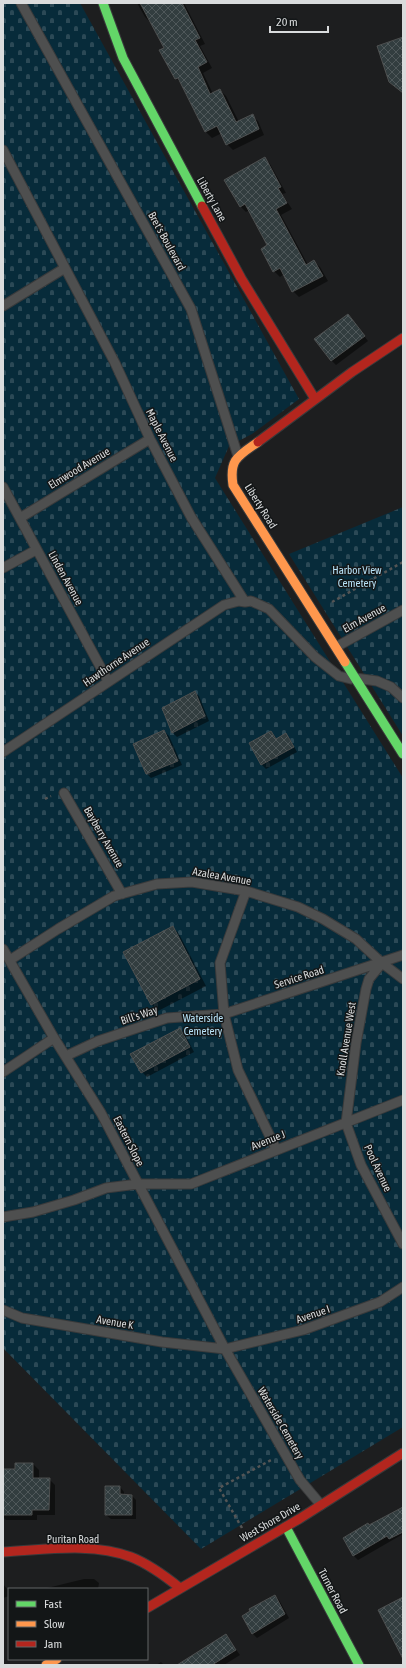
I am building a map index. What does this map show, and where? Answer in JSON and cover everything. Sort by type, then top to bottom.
[{"type":"street","name":"Liberty Lane","points":[[103,3],[123,58],[155,120],[241,278],[315,399]]},
{"type":"street","name":"Liberty Road","points":[[403,338],[373,356],[315,399],[239,457],[233,462],[231,468],[233,484],[403,754]]},
{"type":"street","name":"West Shore Drive","points":[[148,1607],[286,1527],[403,1453]]},
{"type":"street","name":"Turner Road","points":[[286,1527],[359,1665]]},
{"type":"street","name":"Puritan Road","points":[[3,1552],[92,1549],[123,1554],[144,1563],[162,1574],[180,1588]]},
{"type":"street","points":[[46,1665],[55,1660]]},
{"type":"lane","name":"Bret's Boulevard","points":[[21,3],[191,308],[239,457]]},
{"type":"lane","name":"Maple Avenue","points":[[3,150],[115,363],[150,439],[192,517],[245,602]]},
{"type":"lane","points":[[3,306],[65,268]]},
{"type":"lane","name":"Elmwood Avenue","points":[[20,518],[150,439]]},
{"type":"lane","name":"Linden Avenue","points":[[3,487],[108,681]]},
{"type":"lane","points":[[3,568],[36,550]]},
{"type":"lane","name":"Hawthorne Avenue","points":[[3,752],[224,605],[239,601],[245,602]]},
{"type":"lane","points":[[245,602],[251,601],[269,609],[339,676],[351,679],[355,678],[377,681],[391,687],[403,698]]},
{"type":"lane","name":"Elm Avenue","points":[[336,646],[403,610]]},
{"type":"lane","name":"Bayberry Avenue","points":[[64,793],[122,894]]},
{"type":"lane","name":"Azalea Avenue","points":[[10,960],[114,896],[157,884],[192,882],[246,891],[298,907],[323,918],[356,939],[382,963],[403,979]]},
{"type":"lane","points":[[246,891],[220,963],[224,1014],[238,1070],[276,1149]]},
{"type":"lane","name":"Eastern Slope","points":[[3,949],[54,1038],[101,1113],[225,1349]]},
{"type":"lane","name":"Service Road","points":[[224,1014],[403,955]]},
{"type":"lane","name":"Knoll Avenue West","points":[[346,1123],[356,1043],[366,989],[369,979],[382,963]]},
{"type":"lane","name":"Bill's Way","points":[[66,1056],[98,1040],[167,1018],[224,1014]]},
{"type":"lane","points":[[3,1072],[54,1038]]},
{"type":"lane","name":"Avenue J","points":[[138,1184],[191,1184],[276,1149],[403,1100]]},
{"type":"lane","name":"Pool Avenue","points":[[346,1123],[361,1165],[403,1244]]},
{"type":"lane","points":[[3,1217],[46,1208],[106,1188],[138,1184]]},
{"type":"lane","name":"Avenue I","points":[[225,1349],[303,1330],[380,1302],[403,1287]]},
{"type":"lane","name":"Avenue K","points":[[3,1310],[22,1318],[162,1342],[225,1349]]},
{"type":"lane","name":"Waterside Cemetery","points":[[225,1349],[300,1480],[321,1505]]},
{"type":"path","points":[[329,604],[403,562]]},
{"type":"path","points":[[253,1546],[219,1488],[285,1453]]},
{"type":"green space","name":"Waterside Cemetery","points":[[3,3],[80,3],[299,399],[252,434],[229,446],[215,478],[403,778],[403,1427],[201,1549],[3,1348]]},
{"type":"green space","name":"Harbor View Cemetery","points":[[403,507],[403,736],[289,554]]},
{"type":"building","points":[[140,3],[182,3],[200,38],[195,40],[207,62],[198,67],[210,94],[220,89],[236,122],[253,114],[259,129],[226,145],[217,126],[205,132],[178,78],[175,79],[159,50],[164,48]]},
{"type":"building","points":[[403,37],[403,93],[389,82],[377,46]]},
{"type":"building","points":[[265,157],[281,187],[278,188],[287,203],[276,209],[306,265],[314,260],[323,276],[292,292],[280,268],[273,272],[261,249],[267,245],[245,204],[240,207],[224,180]]},
{"type":"building","points":[[348,314],[365,336],[331,361],[314,339]]},
{"type":"building","points":[[195,691],[205,716],[172,733],[162,708]]},
{"type":"building","points":[[164,730],[178,761],[146,774],[133,744]]},
{"type":"building","points":[[271,731],[276,739],[286,733],[294,747],[261,765],[249,743]]},
{"type":"building","points":[[173,926],[200,979],[151,1005],[123,952]]},
{"type":"building","points":[[180,1028],[190,1047],[141,1073],[130,1054]]},
{"type":"building","points":[[15,1463],[33,1463],[33,1478],[50,1478],[49,1510],[32,1510],[32,1515],[3,1515],[3,1469],[15,1469]]},
{"type":"building","points":[[105,1486],[120,1486],[120,1494],[132,1495],[132,1515],[105,1515]]},
{"type":"building","points":[[403,1507],[403,1532],[389,1539],[387,1536],[353,1556],[343,1538],[368,1523],[369,1525]]},
{"type":"building","points":[[275,1595],[285,1614],[252,1634],[242,1616],[250,1611],[249,1609]]},
{"type":"building","points":[[403,1597],[403,1659],[378,1610]]},
{"type":"building","points":[[226,1634],[236,1650],[212,1665],[177,1665]]},
{"type":"traffic: fast","points":[[103,3],[123,58],[202,206]]},
{"type":"traffic: fast","points":[[345,662],[403,754]]},
{"type":"traffic: fast","points":[[286,1527],[359,1665]]},
{"type":"traffic: slow","points":[[258,442],[236,459],[232,469],[233,485],[345,662]]},
{"type":"traffic: slow","points":[[46,1665],[55,1660]]},
{"type":"traffic: jam","points":[[202,206],[241,278],[315,399]]},
{"type":"traffic: jam","points":[[258,442],[352,372],[403,338]]},
{"type":"traffic: jam","points":[[148,1607],[299,1519],[403,1453]]},
{"type":"traffic: jam","points":[[3,1552],[68,1548],[84,1548],[116,1552],[144,1563],[180,1588]]}]
